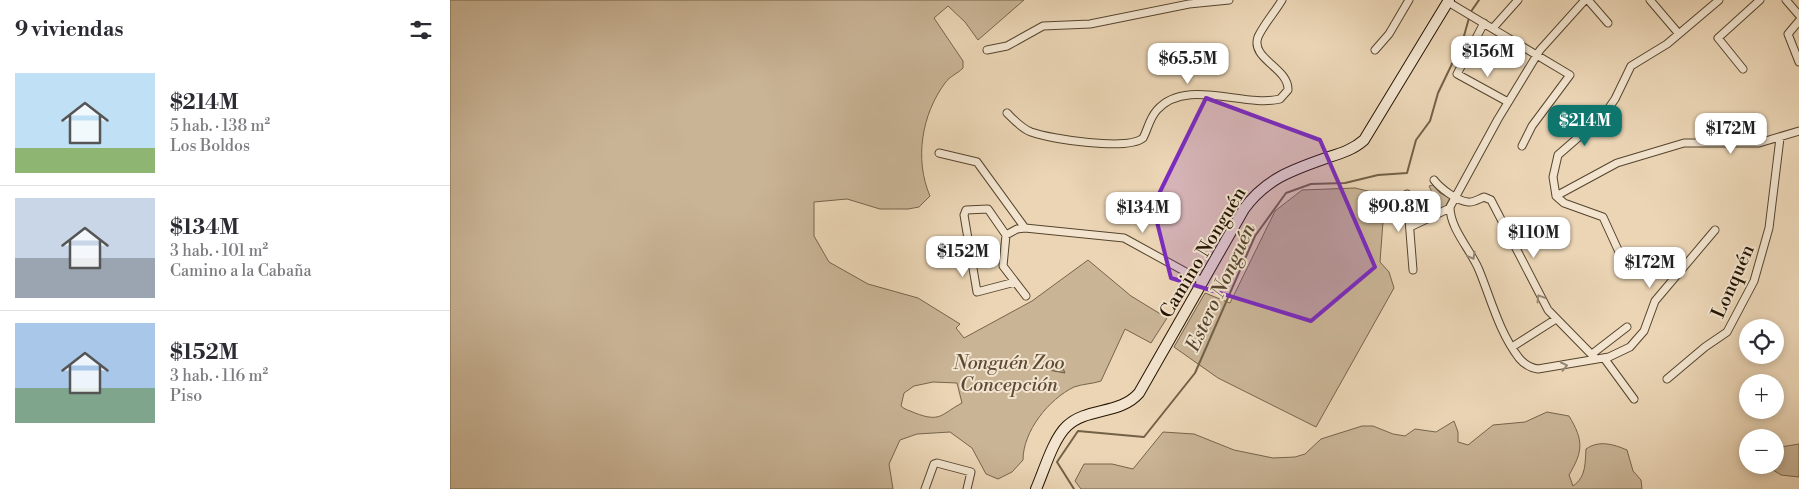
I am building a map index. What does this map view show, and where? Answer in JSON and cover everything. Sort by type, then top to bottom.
[{"type":"main road","name":"Camino Nonguén","points":[[1036,489],[1059,438],[1067,426],[1078,419],[1123,406],[1139,393],[1244,209],[1264,186],[1285,172],[1348,151],[1364,140],[1449,1]]},
{"type":"street","points":[[987,50],[1007,46],[1043,26],[1090,24],[1189,4],[1229,0]]},
{"type":"street","points":[[1007,113],[1023,128],[1031,132],[1064,139],[1125,144],[1137,142],[1143,138],[1156,111],[1175,99],[1204,95],[1264,100],[1280,99],[1287,93],[1287,82],[1283,74],[1259,50],[1257,41],[1282,0]]},
{"type":"street","points":[[1376,50],[1389,34],[1409,0]]},
{"type":"street","points":[[1492,28],[1518,0]]},
{"type":"street","points":[[1410,227],[1450,208],[1508,102],[1537,54],[1587,0],[1608,23]]},
{"type":"street","points":[[1650,0],[1679,34]]},
{"type":"street","points":[[1680,270],[1649,256],[1624,254],[1617,248],[1611,230],[1603,217],[1564,203],[1556,196],[1553,189],[1553,173],[1560,152],[1604,115],[1615,99],[1630,66],[1660,49],[1719,0]]},
{"type":"street","points":[[1743,69],[1718,38],[1760,0]]},
{"type":"street","points":[[1786,0],[1799,16]]},
{"type":"street","points":[[1449,1],[1570,74],[1532,126],[1522,146]]},
{"type":"street","points":[[1799,21],[1788,34],[1799,62]]},
{"type":"street","points":[[1484,23],[1457,74],[1508,102]]},
{"type":"street","points":[[1556,196],[1617,163],[1684,144],[1742,144],[1780,138],[1799,131]]},
{"type":"street","name":"Lonquén","points":[[1667,379],[1705,347],[1727,332],[1754,281],[1769,228],[1780,138]]},
{"type":"street","points":[[940,153],[977,162],[1025,228]]},
{"type":"street","points":[[1434,180],[1441,188],[1469,202],[1484,197],[1491,200],[1548,310],[1594,357]]},
{"type":"street","points":[[1407,194],[1413,270]]},
{"type":"street","points":[[1450,208],[1456,227],[1478,267],[1501,328],[1521,361],[1533,369],[1550,369],[1594,357],[1604,358],[1623,351],[1640,338],[1655,301],[1715,230]]},
{"type":"street","points":[[1015,282],[977,292],[964,212],[966,210],[988,209],[1006,235],[1003,266],[1026,296]]},
{"type":"street","points":[[1006,235],[1012,230],[1025,228],[1124,238],[1204,282]]},
{"type":"street","points":[[1512,347],[1556,319]]},
{"type":"street","points":[[1594,357],[1627,327]]},
{"type":"street","points":[[1604,358],[1634,399]]},
{"type":"street","points":[[925,489],[934,464],[940,463],[970,472],[967,489]]},
{"type":"highlighted area","points":[[1206,98],[1320,140],[1375,267],[1311,321],[1171,278],[1153,206]]},
{"type":"green space","name":"Nonguén Zoo Concepción","points":[[450,0],[1024,0],[978,40],[965,22],[948,6],[934,18],[963,61],[963,68],[945,83],[937,95],[926,123],[923,137],[922,167],[930,196],[919,207],[880,209],[847,199],[814,202],[814,236],[829,262],[868,284],[918,298],[960,324],[956,328],[964,338],[1032,301],[1088,260],[1131,296],[1167,318],[1151,343],[1125,329],[1101,381],[1074,387],[1055,399],[1033,427],[1027,438],[1023,460],[1012,472],[998,479],[986,474],[972,448],[950,432],[917,434],[900,440],[889,464],[893,489],[450,489]],"holes":[[[933,382],[957,383],[962,403],[940,416],[924,416],[901,406],[904,393],[914,386]]]},
{"type":"green space","points":[[1433,185],[1440,193],[1450,198],[1445,207],[1440,209],[1429,186]]},
{"type":"green space","points":[[1355,188],[1385,195],[1380,262],[1389,272],[1394,288],[1316,427],[1218,378],[1174,347],[1205,293],[1230,303],[1275,211],[1302,190]]},
{"type":"green space","points":[[1547,412],[1569,416],[1577,432],[1580,446],[1579,452],[1569,475],[1573,486],[1583,474],[1586,449],[1591,446],[1606,444],[1627,450],[1633,471],[1641,480],[1642,489],[1081,489],[1075,481],[1084,464],[1112,464],[1133,469],[1163,432],[1194,434],[1234,450],[1273,458],[1295,457],[1305,454],[1321,439],[1362,426],[1373,426],[1393,434],[1405,436],[1415,429],[1436,432],[1454,421],[1458,432],[1458,442],[1468,445],[1493,425],[1525,422]]},
{"type":"green space","points":[[1799,444],[1799,477],[1779,474],[1784,474],[1784,446]]},
{"type":"shaded area","points":[[1052,363],[1063,368],[1065,373],[1048,370],[1046,366]]},
{"type":"waterway","name":"Estero Nonguén","points":[[1470,13],[1479,0]]},
{"type":"waterway","name":"Estero Nonguén","points":[[1074,489],[1057,462],[1078,431],[1144,437],[1195,373],[1255,236],[1286,193],[1311,184],[1345,183],[1378,175],[1407,173],[1416,140],[1430,121],[1438,93],[1462,43],[1469,18]]}]
